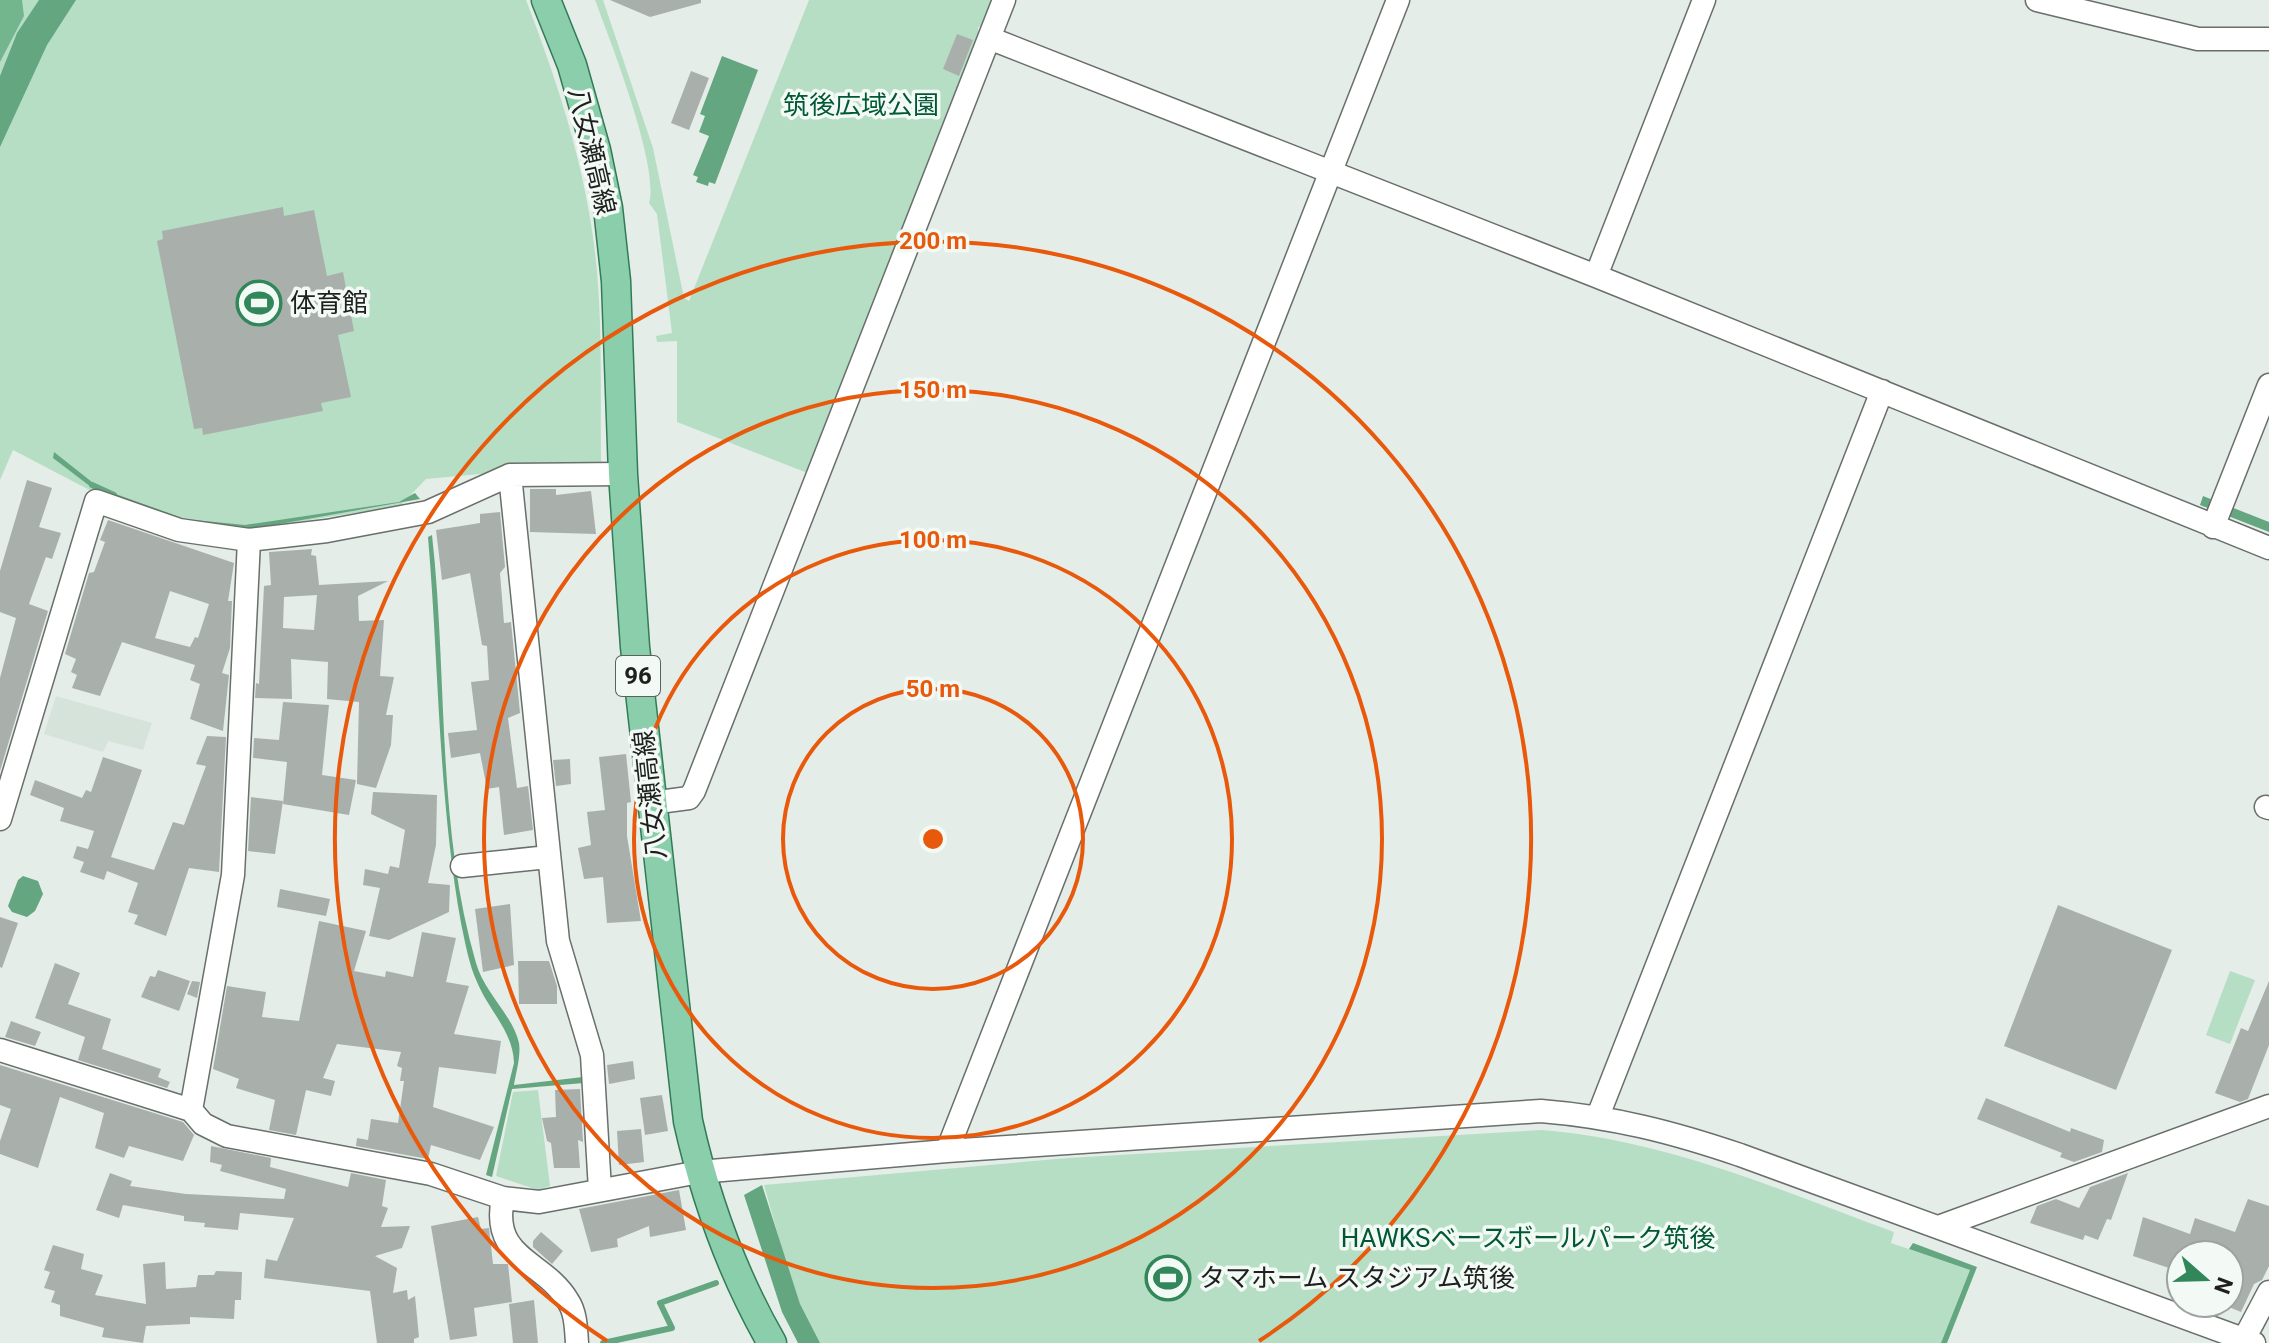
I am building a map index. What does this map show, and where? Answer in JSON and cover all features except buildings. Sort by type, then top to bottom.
[{"type":"main road","name":"八女瀬高線","points":[[546,0],[572,65],[596,150],[608,208],[616,281],[623,474],[635,647],[688,1121],[699,1172],[735,1266],[772,1343]]},
{"type":"street","points":[[651,803],[689,798],[694,791],[1004,0]]},
{"type":"street","points":[[947,1151],[1398,0]]},
{"type":"street","points":[[1596,276],[1704,0]]},
{"type":"street","points":[[2037,0],[2198,39],[2269,39]]},
{"type":"street","points":[[989,38],[1596,276],[2269,548]]},
{"type":"street","points":[[2213,527],[2269,385]]},
{"type":"street","points":[[1598,1116],[1882,391]]},
{"type":"street","points":[[0,819],[96,501],[179,530],[249,540],[327,531],[428,512],[510,475],[623,474]]},
{"type":"street","points":[[510,475],[558,941],[592,1055],[600,1190]]},
{"type":"street","points":[[191,1110],[233,875],[249,540]]},
{"type":"street","points":[[462,866],[548,857]]},
{"type":"street","points":[[0,1050],[191,1110],[203,1124],[227,1136],[431,1174],[503,1198],[539,1202],[699,1172],[947,1151],[1541,1111],[1598,1116],[1665,1130],[1941,1226],[2247,1342],[2269,1292]]},
{"type":"street","points":[[1941,1226],[2269,1106]]},
{"type":"street","points":[[503,1198],[500,1215],[504,1237],[514,1252],[561,1290],[570,1303],[577,1343]]},
{"type":"shaded area","points":[[0,0],[22,0],[24,16],[0,62]]},
{"type":"shaded area","points":[[39,0],[76,0],[47,45],[0,147],[0,76],[17,33]]},
{"type":"shaded area","points":[[722,56],[758,70],[715,184],[709,182],[708,186],[696,182],[698,177],[693,175],[709,136],[699,132],[705,116],[700,114]]},
{"type":"shaded area","points":[[54,452],[97,486],[95,490],[53,458]]},
{"type":"shaded area","points":[[110,492],[185,519],[245,525],[399,502],[415,493],[420,499],[251,529],[176,520],[109,496]]},
{"type":"shaded area","points":[[2203,496],[2269,522],[2269,532],[2200,505]]},
{"type":"shaded area","points":[[432,535],[454,858],[476,963],[485,984],[516,1033],[519,1059],[514,1085],[583,1077],[584,1083],[512,1089],[492,1177],[486,1175],[514,1063],[513,1052],[472,968],[453,875],[428,537]]},
{"type":"shaded area","points":[[56,696],[152,723],[143,750],[108,741],[103,752],[44,734]]},
{"type":"shaded area","points":[[23,876],[38,881],[43,894],[35,911],[27,917],[12,912],[8,906],[18,880]]},
{"type":"shaded area","points":[[762,1185],[800,1304],[820,1343],[798,1343],[782,1312],[744,1195]]},
{"type":"shaded area","points":[[1913,1243],[1977,1267],[1947,1343],[1941,1343],[1970,1270],[1909,1249]]},
{"type":"green space","points":[[0,0],[526,0],[564,110],[580,167],[591,224],[600,313],[601,463],[426,479],[400,506],[257,528],[175,522],[101,496],[13,450],[0,480]]},
{"type":"green space","name":"筑後広域公園","points":[[595,0],[603,0],[653,148],[684,298],[689,301],[809,0],[995,0],[984,26],[978,27],[979,43],[810,474],[677,422],[677,341],[657,342],[656,336],[672,333],[657,214],[649,203],[647,162],[632,103]]},
{"type":"green space","points":[[2230,971],[2255,980],[2230,1044],[2206,1035]]},
{"type":"green space","points":[[538,1090],[550,1186],[538,1190],[496,1176],[513,1092]]},
{"type":"green space","name":"HAWKSベースボールパーク筑後","points":[[1542,1130],[1633,1144],[1764,1183],[1894,1232],[1891,1243],[1970,1270],[1941,1343],[817,1343],[796,1299],[764,1185],[1068,1158]]},
{"type":"waterway","points":[[92,485],[114,495]]},
{"type":"waterway","points":[[603,1343],[672,1328],[660,1303],[716,1283]]},
{"type":"place","name":"体育館","points":[[259,303]]},
{"type":"place","name":"タマホーム スタジアム筑後","points":[[1168,1278]]}]
